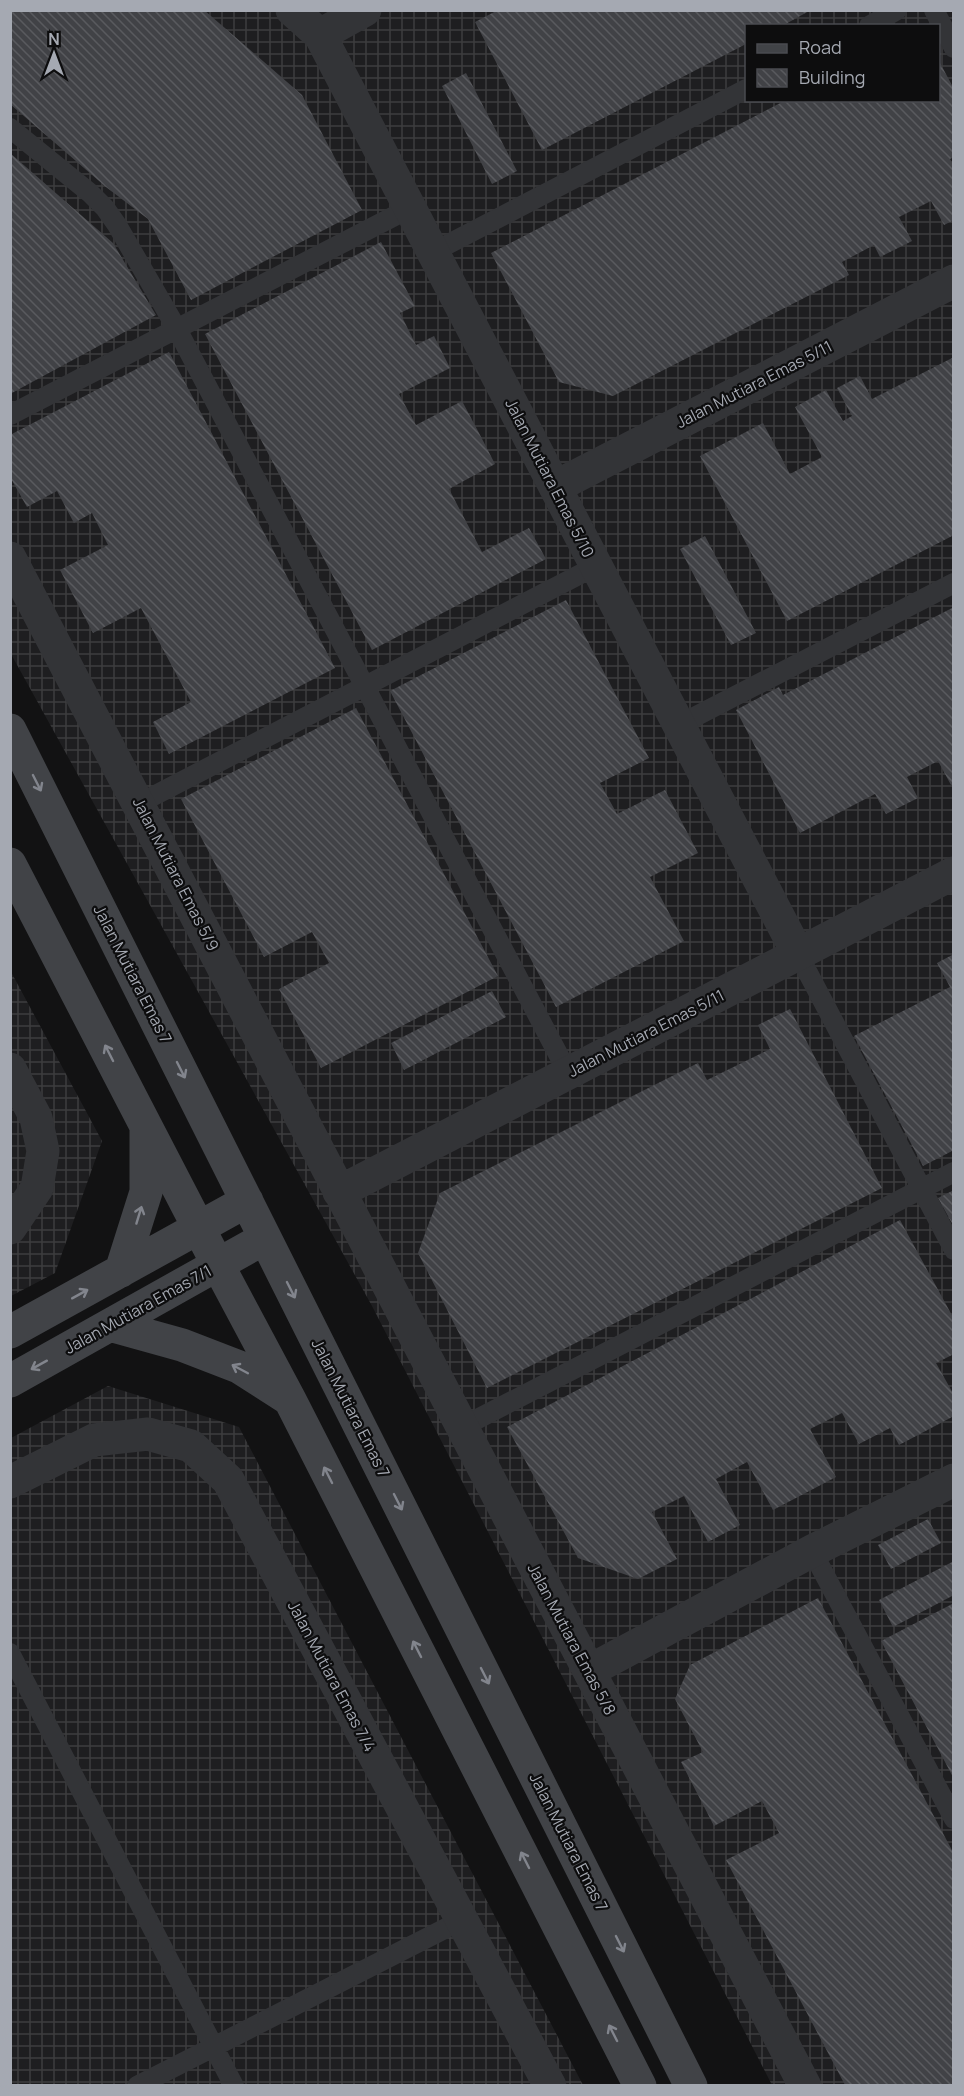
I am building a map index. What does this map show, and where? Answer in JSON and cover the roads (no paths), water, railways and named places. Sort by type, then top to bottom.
[{"type":"street","name":"Jalan Mutiara Emas 5/10","points":[[292,10],[320,34],[798,954]]},
{"type":"street","points":[[320,34],[365,10]]},
{"type":"street","name":"Jalan Mutiara Emas 5/11","points":[[555,487],[954,281]]},
{"type":"street","name":"Jalan Mutiara Emas 5/9","points":[[10,558],[140,803],[339,1192]]},
{"type":"street","name":"Jalan Mutiara Emas 7","points":[[10,730],[691,2085]]},
{"type":"street","points":[[10,864],[290,1400],[640,2085]]},
{"type":"street","name":"Jalan Mutiara Emas 5/11","points":[[339,1192],[954,873]]},
{"type":"street","points":[[10,1069],[36,1118],[43,1151],[37,1188],[10,1228]]},
{"type":"street","points":[[121,1271],[146,1192],[146,1124]]},
{"type":"street","name":"Jalan Mutiara Emas 5/8","points":[[339,1192],[805,2085]]},
{"type":"street","points":[[10,1332],[247,1201]]},
{"type":"street","name":"Jalan Mutiara Emas 7/1","points":[[10,1381],[265,1238]]},
{"type":"street","points":[[110,1325],[182,1345],[239,1367],[290,1400]]},
{"type":"street","name":"Jalan Mutiara Emas 7/4","points":[[10,1482],[94,1440],[148,1434],[191,1446],[228,1479],[550,2085]]},
{"type":"street","points":[[589,1671],[812,1551],[954,1480]]},
{"type":"lane","points":[[872,24],[897,10]]},
{"type":"lane","points":[[934,10],[954,48]]},
{"type":"lane","points":[[433,252],[745,90]]},
{"type":"lane","points":[[10,128],[90,193],[117,225],[177,329],[568,1073]]},
{"type":"lane","points":[[10,415],[410,208]]},
{"type":"lane","points":[[140,803],[596,566]]},
{"type":"lane","points":[[679,725],[954,583]]},
{"type":"lane","points":[[798,954],[954,1250]]},
{"type":"lane","points":[[462,1427],[954,1172]]},
{"type":"lane","points":[[812,1551],[954,1819]]},
{"type":"lane","points":[[10,1653],[234,2085]]},
{"type":"lane","points":[[136,2085],[462,1920]]}]
